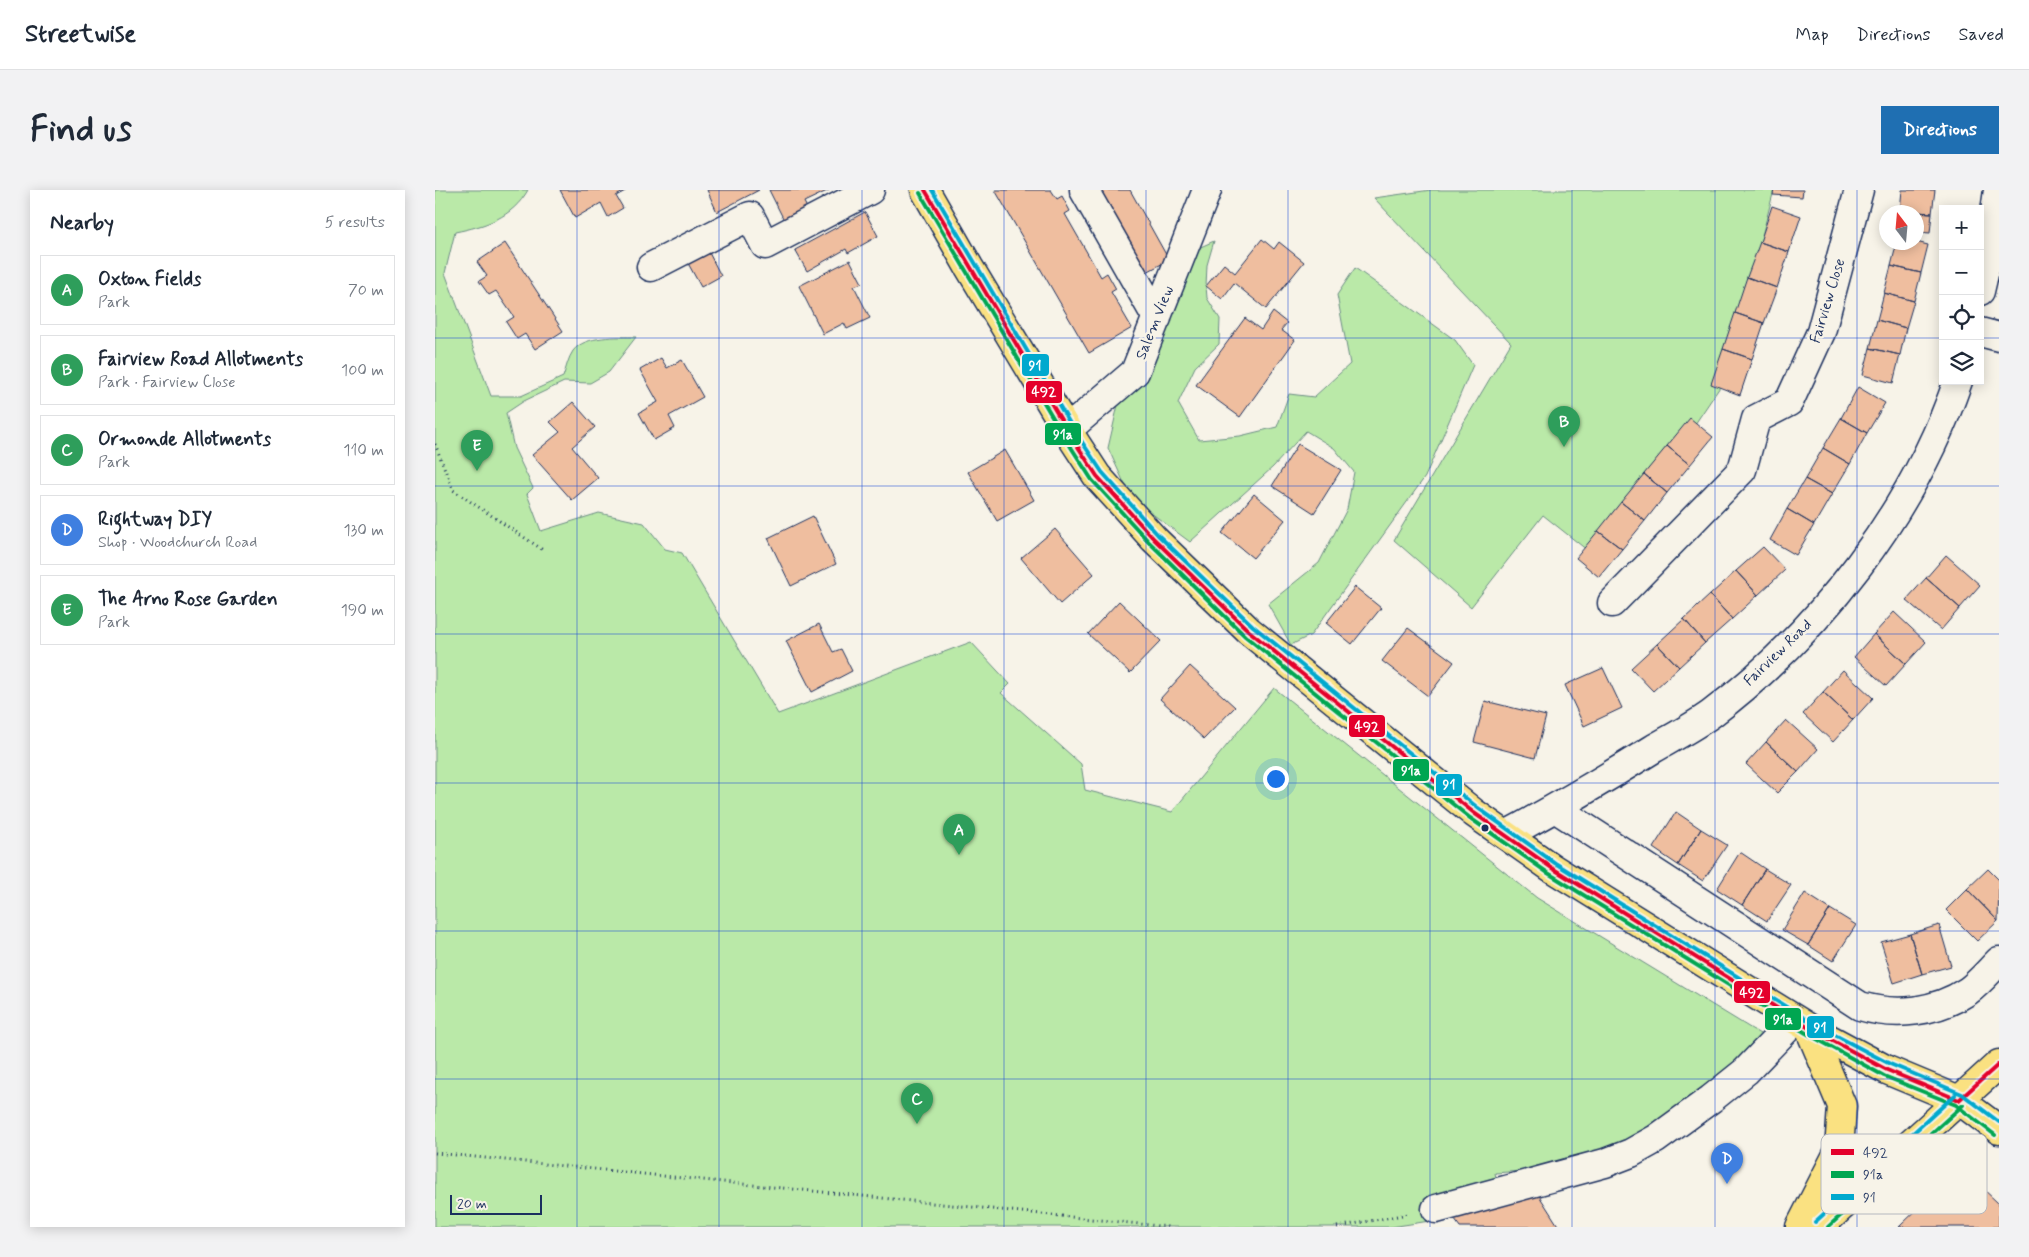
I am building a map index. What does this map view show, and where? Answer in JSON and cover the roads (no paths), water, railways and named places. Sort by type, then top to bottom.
[{"type":"main road","points":[[925,190],[969,268],[1097,476],[1154,539],[1249,631],[1474,813],[1552,868],[1802,1024],[1887,1070],[1959,1100],[1999,1130]]},
{"type":"main road","points":[[1802,1024],[1842,1106],[1840,1134]]},
{"type":"main road","points":[[1922,1134],[1999,1064]]},
{"type":"main road","points":[[1800,1227],[1821,1186]]},
{"type":"main road","points":[[1819,1227],[1833,1214]]},
{"type":"street","points":[[651,267],[750,216],[765,245],[870,190]]},
{"type":"street","points":[[1084,190],[1157,318]]},
{"type":"street","name":"Salem View","points":[[1067,430],[1135,372],[1207,190]]},
{"type":"street","name":"Fairview Close","points":[[1612,603],[1741,470],[1756,419],[1789,402],[1821,332],[1859,190]]},
{"type":"street","points":[[1984,274],[1990,248],[1998,190]]},
{"type":"street","points":[[1984,333],[1999,337]]},
{"type":"street","name":"Fairview Road","points":[[1507,835],[1711,714],[1783,652],[1832,599],[1903,502],[1943,425],[1956,385]]},
{"type":"street","points":[[1555,808],[1861,1006],[1877,1011],[1910,1012],[1945,1005],[1970,990],[1999,961]]},
{"type":"street","points":[[1436,1209],[1605,1163],[1631,1153],[1656,1139],[1746,1071],[1802,1024]]},
{"type":"place","name":"Fairview Road Allotments","points":[[1564,447]]},
{"type":"place","name":"The Arno Rose Garden","points":[[477,471]]},
{"type":"place","name":"Oxton Fields","points":[[959,855]]},
{"type":"place","name":"Ormonde Allotments","points":[[917,1124]]},
{"type":"place","name":"Rightway DIY","points":[[1727,1184]]}]
